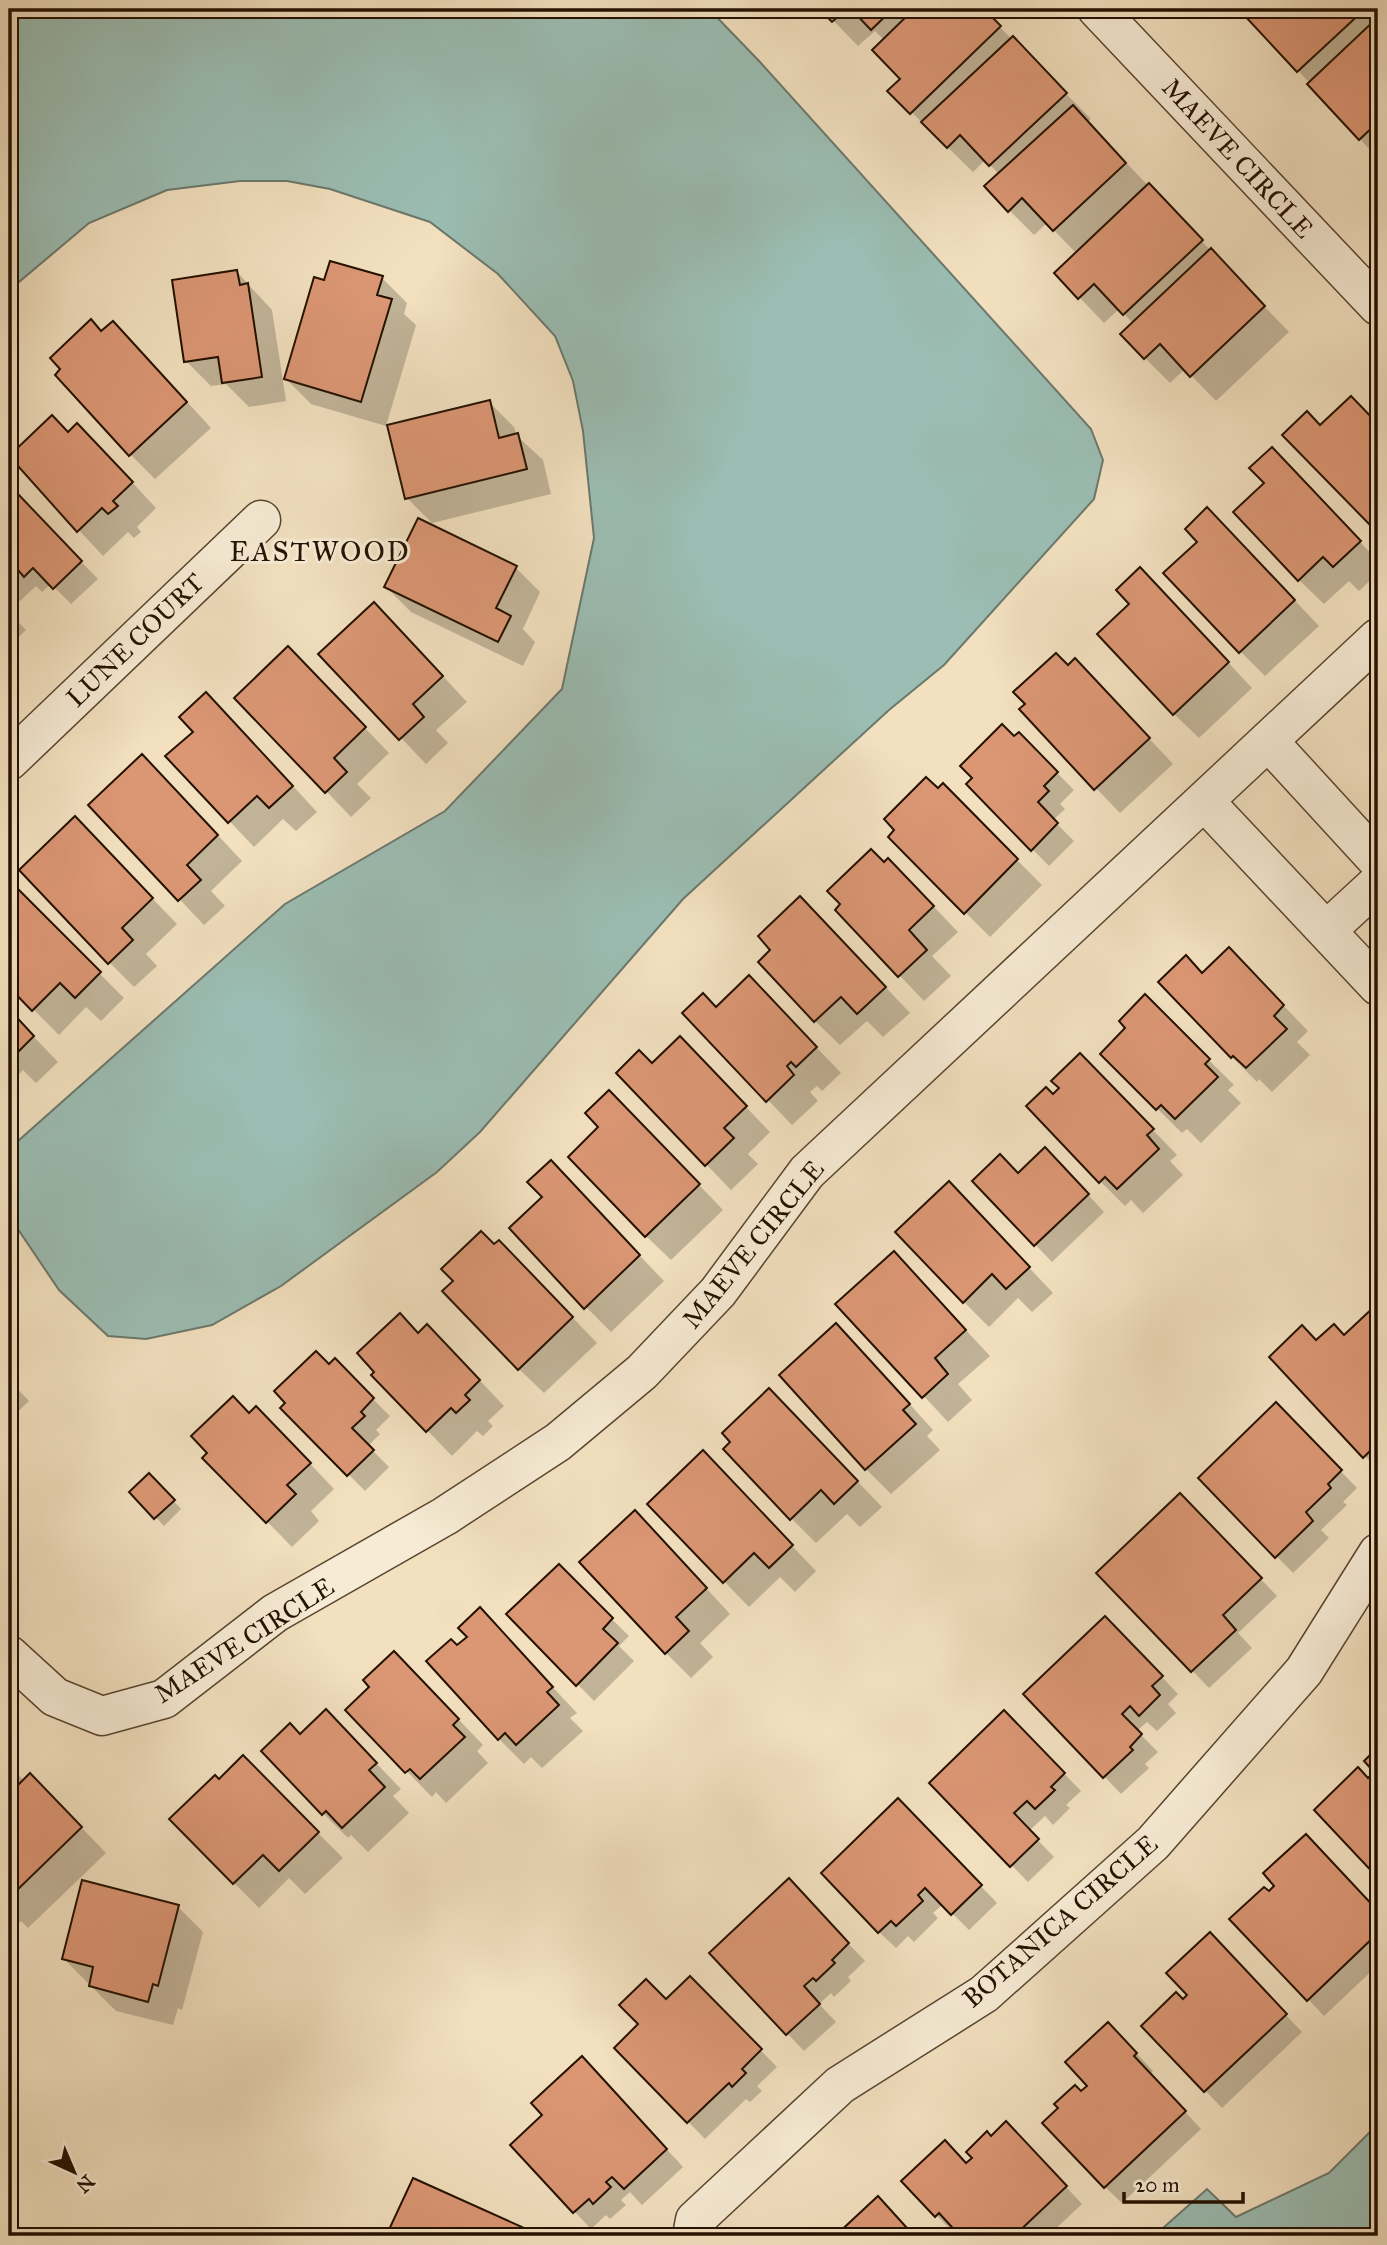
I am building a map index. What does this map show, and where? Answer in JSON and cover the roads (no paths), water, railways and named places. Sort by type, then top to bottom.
[{"type":"street","name":"MAEVE CIRCLE","points":[[1097,9],[1378,306]]},
{"type":"street","name":"LUNE COURT","points":[[9,761],[261,520]]},
{"type":"street","name":"MAEVE CIRCLE","points":[[9,1655],[55,1697],[102,1716],[164,1699],[275,1613],[445,1516],[558,1442],[642,1372],[718,1292],[807,1172],[1378,638]]},
{"type":"street","points":[[1269,742],[1378,860]]},
{"type":"street","points":[[1205,802],[1378,986]]},
{"type":"street","points":[[1327,930],[1378,883]]},
{"type":"street","name":"BOTANICA CIRCLE","points":[[692,2236],[695,2220],[840,2085],[984,1994],[1153,1843],[1304,1671],[1378,1553]]},
{"type":"water","points":[[9,9],[709,9],[1091,429],[1103,460],[1094,499],[944,665],[889,710],[683,899],[480,1132],[437,1172],[281,1286],[212,1325],[146,1339],[108,1336],[59,1290],[9,1216],[9,1149],[285,904],[445,811],[562,689],[594,538],[583,431],[573,381],[555,336],[498,274],[430,222],[330,189],[287,181],[240,181],[167,190],[89,223],[19,282],[9,295]]},
{"type":"water","points":[[1378,2124],[1378,2236],[1154,2236],[1207,2189],[1236,2217],[1329,2173]]},
{"type":"district","name":"EASTWOOD","points":[[320,551]]}]
